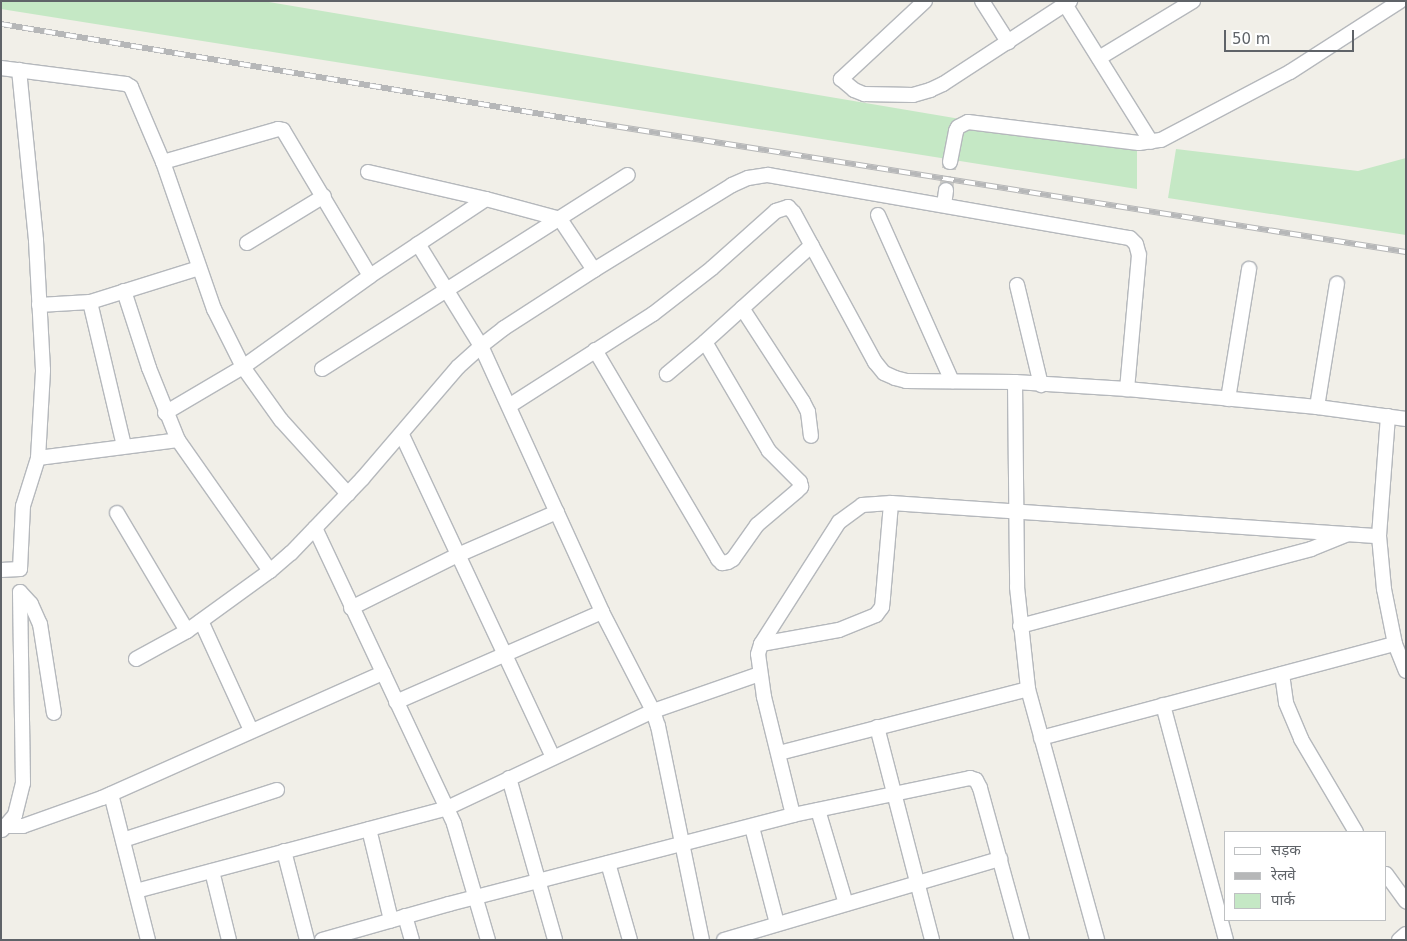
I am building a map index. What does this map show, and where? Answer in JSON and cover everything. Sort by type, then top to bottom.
[{"type":"street","points":[[925,1],[841,78],[854,90],[864,94],[913,95],[943,84],[1066,2],[1152,142]]},
{"type":"street","points":[[982,1],[1008,42]]},
{"type":"street","points":[[1099,58],[1193,1]]},
{"type":"street","points":[[950,162],[956,131],[958,127],[968,122],[1152,142],[1168,136],[1290,72],[1400,1]]},
{"type":"street","points":[[1,68],[126,84],[131,87],[164,162],[214,309],[243,367],[280,420],[348,494]]},
{"type":"street","points":[[1,570],[20,569],[23,506],[38,458],[43,370],[36,240],[19,70]]},
{"type":"street","points":[[164,162],[278,129],[283,130],[370,276]]},
{"type":"street","points":[[368,172],[486,199],[560,220],[594,270]]},
{"type":"street","points":[[322,369],[560,220],[628,175]]},
{"type":"street","points":[[136,659],[187,631],[270,571],[348,494],[402,435],[458,367],[481,346],[504,328],[594,270],[748,178],[768,175],[1130,238],[1136,244],[1139,255],[1127,389]]},
{"type":"street","points":[[944,205],[946,190]]},
{"type":"street","points":[[247,244],[324,196]]},
{"type":"street","points":[[166,413],[243,367],[370,276],[486,199]]},
{"type":"street","points":[[509,406],[653,314],[680,294],[782,207],[788,207],[794,213],[812,245],[875,362],[884,373],[906,381],[1015,382],[1127,389],[1317,407],[1406,419]]},
{"type":"street","points":[[878,215],[952,381]]},
{"type":"street","points":[[418,244],[481,346],[602,612],[653,711],[658,726],[702,940]]},
{"type":"street","points":[[667,374],[812,245]]},
{"type":"street","points":[[39,305],[90,302],[199,268]]},
{"type":"street","points":[[1228,399],[1249,269]]},
{"type":"street","points":[[1317,407],[1337,284]]},
{"type":"street","points":[[1017,285],[1041,385]]},
{"type":"street","points":[[124,291],[166,413],[178,440],[270,571]]},
{"type":"street","points":[[90,302],[124,446]]},
{"type":"street","points":[[742,308],[803,402],[808,412],[811,436]]},
{"type":"street","points":[[595,350],[722,563],[728,562],[733,558],[756,524],[801,486],[797,477],[778,462],[769,451],[705,342]]},
{"type":"street","points":[[1015,382],[1015,512],[1020,626],[1028,689],[1097,940]]},
{"type":"street","points":[[1388,416],[1379,536],[1384,589],[1395,644],[1406,672]]},
{"type":"street","points":[[402,435],[553,757]]},
{"type":"street","points":[[38,458],[178,440]]},
{"type":"street","points":[[761,644],[839,630],[876,615],[882,607],[891,503]]},
{"type":"street","points":[[793,815],[760,674],[758,654],[761,644],[839,522],[862,506],[891,503],[1351,532],[1379,536]]},
{"type":"street","points":[[117,512],[187,631]]},
{"type":"street","points":[[352,608],[458,555],[557,512]]},
{"type":"street","points":[[315,528],[454,824],[488,940]]},
{"type":"street","points":[[1020,626],[1311,549],[1351,532]]},
{"type":"street","points":[[4,828],[15,815],[23,783],[20,592],[31,604],[40,624],[54,712]]},
{"type":"street","points":[[396,702],[602,612]]},
{"type":"street","points":[[201,621],[251,730]]},
{"type":"street","points":[[1041,738],[1395,644]]},
{"type":"street","points":[[4,828],[22,826],[39,821],[111,794],[382,673]]},
{"type":"street","points":[[136,891],[447,808],[653,711],[760,674]]},
{"type":"street","points":[[1282,674],[1286,703],[1300,739],[1355,831]]},
{"type":"street","points":[[779,753],[1028,689]]},
{"type":"street","points":[[1163,705],[1220,890],[1226,940]]},
{"type":"street","points":[[876,727],[932,940]]},
{"type":"street","points":[[509,778],[540,880],[555,940]]},
{"type":"street","points":[[322,940],[350,936],[405,916],[793,815],[962,778],[970,778],[976,780],[1022,940]]},
{"type":"street","points":[[123,840],[278,790]]},
{"type":"street","points":[[111,794],[148,940]]},
{"type":"street","points":[[818,810],[846,904]]},
{"type":"street","points":[[752,826],[778,924]]},
{"type":"street","points":[[369,829],[391,920]]},
{"type":"street","points":[[284,851],[307,940]]},
{"type":"street","points":[[724,940],[1000,859]]},
{"type":"street","points":[[608,863],[630,940]]},
{"type":"street","points":[[212,870],[229,940]]},
{"type":"street","points":[[1387,875],[1406,902]]},
{"type":"street","points":[[405,916],[412,940]]},
{"type":"street","points":[[1399,940],[1406,934]]},
{"type":"green space","points":[[1,1],[263,1],[1137,149],[1137,189],[1,9]]},
{"type":"green space","points":[[1176,149],[1358,171],[1406,158],[1406,235],[1168,198]]},
{"type":"tunnel","points":[[946,190],[950,162]]},
{"type":"railway","points":[[1,24],[595,123],[1406,252]]}]
